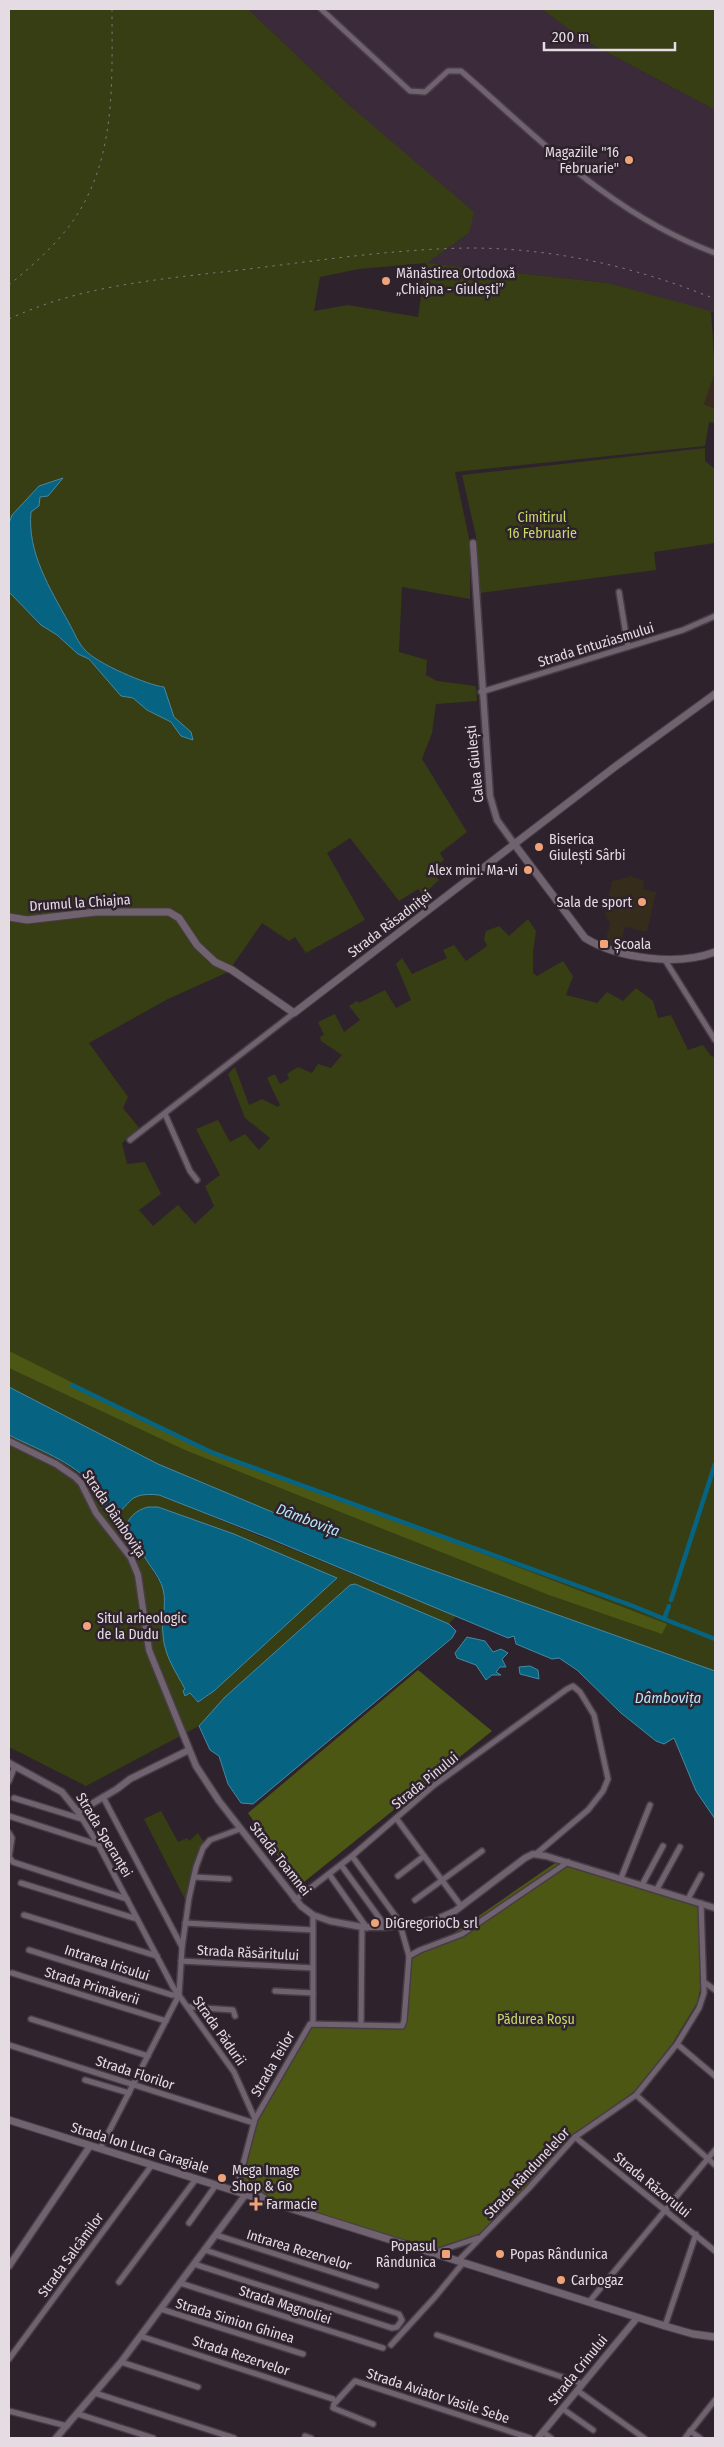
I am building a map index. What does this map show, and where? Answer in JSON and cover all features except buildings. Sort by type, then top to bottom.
[{"type":"main road","name":"Strada Răsadniței","points":[[294,1013],[516,845],[616,766],[715,694]]},
{"type":"main road","name":"Calea Giulești","points":[[516,845],[585,938],[595,944],[638,956],[665,960],[715,952]]},
{"type":"main road","name":"Drumul la Chiajna","points":[[9,916],[19,919],[37,919],[96,912],[169,912],[179,918],[197,945],[215,962],[256,986],[294,1013]]},
{"type":"main road","name":"Strada Ion Luca Caragiale","points":[[9,2120],[637,2318],[693,2334],[715,2337]]},
{"type":"street","points":[[321,9],[410,91],[425,92],[448,70],[461,71],[600,192],[678,239],[715,253]]},
{"type":"street","name":"Calea Giulești","points":[[473,543],[481,692],[491,805],[497,820],[516,845]]},
{"type":"street","points":[[619,592],[628,647]]},
{"type":"street","name":"Strada Entuziasmului","points":[[481,692],[683,630],[715,616]]},
{"type":"street","points":[[665,960],[715,1040]]},
{"type":"street","name":"Strada Răsadniței","points":[[130,1140],[294,1013]]},
{"type":"street","points":[[165,1114],[190,1171],[197,1180]]},
{"type":"street","name":"Strada Dâmbovița","points":[[9,1441],[56,1464],[75,1477],[81,1483],[96,1513],[131,1558],[140,1589],[146,1640],[189,1750]]},
{"type":"street","name":"Strada Pinului","points":[[295,1900],[341,1865],[454,1770],[573,1686],[580,1692],[594,1715],[608,1779],[604,1791],[588,1810],[536,1854]]},
{"type":"street","points":[[78,1812],[130,1779],[189,1750]]},
{"type":"street","name":"Strada Toamnei","points":[[189,1750],[205,1781],[240,1829],[295,1900],[314,1915],[330,1921],[365,1927],[386,1927],[447,1916],[461,1906]]},
{"type":"street","points":[[9,1781],[12,1765]]},
{"type":"street","name":"Strada Speranței","points":[[12,1765],[62,1792],[78,1812],[99,1846],[179,1995]]},
{"type":"street","points":[[104,1797],[182,1948]]},
{"type":"street","points":[[14,1798],[82,1819]]},
{"type":"street","points":[[621,1878],[650,1805]]},
{"type":"street","points":[[9,1816],[99,1846]]},
{"type":"street","points":[[396,1818],[461,1906],[525,1858],[536,1854],[568,1862],[715,1908]]},
{"type":"street","name":"Strada Pădurii","points":[[240,1829],[208,1842],[199,1858],[185,1924],[179,1995],[234,2072],[254,2121]]},
{"type":"street","points":[[9,1833],[12,1838],[9,1857],[13,1862],[128,1899]]},
{"type":"street","points":[[642,1885],[663,1846]]},
{"type":"street","points":[[657,1889],[680,1847]]},
{"type":"street","points":[[415,1900],[482,1851]]},
{"type":"street","points":[[352,1856],[401,1925],[409,1956],[462,1934],[568,1862]]},
{"type":"street","points":[[398,1876],[424,1856]]},
{"type":"street","points":[[341,1865],[386,1927]]},
{"type":"street","points":[[329,1874],[365,1927],[361,2025]]},
{"type":"street","points":[[688,1899],[701,1875]]},
{"type":"street","points":[[194,1877],[229,1879]]},
{"type":"street","points":[[21,1883],[137,1919]]},
{"type":"street","name":"Strada Rândunelelor","points":[[391,2344],[435,2298],[460,2262],[483,2236],[575,2137],[636,2095],[677,2044],[701,2003],[704,1982],[702,1903]]},
{"type":"street","points":[[24,1915],[157,1956]]},
{"type":"street","points":[[313,2023],[314,1915]]},
{"type":"street","points":[[185,1924],[313,1930]]},
{"type":"street","name":"Intrarea Irisului","points":[[29,1950],[172,1995],[179,1995]]},
{"type":"street","name":"Strada Teilor","points":[[236,2191],[254,2121],[308,2026],[313,2023],[399,2026],[404,2024],[409,1956]]},
{"type":"street","name":"Strada Răsăritului","points":[[181,1961],[313,1968]]},
{"type":"street","name":"Strada Primăverii","points":[[12,1973],[166,2021]]},
{"type":"street","points":[[704,1982],[715,1990]]},
{"type":"street","points":[[275,1991],[313,1993]]},
{"type":"street","points":[[100,2149],[179,1995]]},
{"type":"street","points":[[189,2007],[233,2010],[236,2016]]},
{"type":"street","points":[[31,2018],[148,2056]]},
{"type":"street","points":[[677,2044],[715,2076]]},
{"type":"street","name":"Strada Florilor","points":[[9,2045],[254,2121]]},
{"type":"street","points":[[85,2080],[129,2093]]},
{"type":"street","points":[[636,2095],[715,2165]]},
{"type":"street","name":"Strada Răzorului","points":[[575,2137],[715,2251]]},
{"type":"street","points":[[9,2266],[90,2146]]},
{"type":"street","points":[[589,2302],[715,2150]]},
{"type":"street","name":"Strada Salcâmilor","points":[[9,2359],[152,2165]]},
{"type":"street","points":[[119,2282],[196,2179]]},
{"type":"street","points":[[239,2181],[272,2202]]},
{"type":"street","points":[[189,2223],[216,2185]]},
{"type":"street","points":[[56,2438],[121,2362],[246,2194]]},
{"type":"street","points":[[665,2326],[696,2234]]},
{"type":"street","name":"Intrarea Rezervelor","points":[[216,2235],[376,2286]]},
{"type":"street","name":"Strada Rândunelelor","points":[[432,2253],[483,2236]]},
{"type":"street","points":[[194,2264],[392,2328],[397,2327],[402,2320],[399,2314],[204,2250]]},
{"type":"street","name":"Strada Magnoliei","points":[[180,2283],[383,2348]]},
{"type":"street","name":"Strada Simion Ghinea","points":[[161,2309],[303,2354]]},
{"type":"street","name":"Strada Crinului","points":[[538,2438],[637,2318]]},
{"type":"street","points":[[437,2335],[583,2384]]},
{"type":"street","name":"Strada Rezervelor","points":[[140,2336],[333,2399]]},
{"type":"street","points":[[121,2362],[198,2387]]},
{"type":"street","name":"Strada Aviator Vasile Sebe","points":[[373,2424],[333,2408],[334,2404],[355,2381],[530,2438]]},
{"type":"street","points":[[578,2391],[644,2438]]},
{"type":"street","points":[[95,2394],[234,2438]]},
{"type":"street","points":[[685,2438],[715,2400]]},
{"type":"street","points":[[563,2409],[593,2430]]},
{"type":"street","points":[[9,2411],[67,2426]]},
{"type":"street","points":[[78,2414],[153,2438]]},
{"type":"street","points":[[690,2431],[700,2438]]},
{"type":"street","points":[[543,2432],[551,2438]]},
{"type":"street","points":[[305,2436],[311,2438]]},
{"type":"shaded area","points":[[248,9],[542,9],[580,38],[715,110],[715,313],[608,283],[426,263],[469,233],[349,105]]},
{"type":"shaded area","points":[[715,373],[715,409],[704,404]]},
{"type":"shaded area","points":[[631,876],[644,881],[643,889],[656,892],[647,932],[625,927],[620,947],[605,943],[610,924],[605,913],[612,881]]},
{"type":"green space","points":[[9,9],[248,9],[349,105],[474,212],[469,233],[427,263],[608,283],[711,311],[715,373],[704,404],[715,409],[715,423],[709,422],[705,446],[455,472],[470,543],[470,599],[402,587],[399,652],[427,660],[426,675],[437,681],[476,686],[477,701],[436,704],[432,733],[422,759],[467,832],[440,853],[444,860],[431,870],[439,880],[423,895],[418,889],[399,901],[350,838],[327,853],[365,920],[306,953],[295,937],[289,941],[262,923],[228,972],[168,999],[89,1043],[128,1097],[123,1108],[140,1129],[122,1143],[127,1164],[145,1162],[161,1194],[139,1210],[153,1226],[178,1205],[195,1224],[214,1206],[205,1186],[220,1175],[196,1129],[218,1120],[230,1142],[245,1134],[259,1150],[270,1138],[245,1118],[228,1074],[235,1067],[249,1105],[262,1099],[278,1107],[280,1105],[267,1078],[275,1074],[280,1084],[289,1079],[287,1074],[298,1067],[312,1073],[318,1064],[331,1068],[342,1055],[321,1041],[320,1037],[324,1035],[318,1022],[335,1014],[344,1032],[360,1020],[349,1006],[385,990],[396,1008],[411,1000],[396,964],[402,958],[412,974],[447,958],[443,950],[454,945],[466,961],[487,946],[484,939],[486,931],[499,926],[509,936],[528,919],[536,931],[533,973],[537,976],[563,961],[573,976],[566,995],[597,1003],[607,992],[623,1001],[636,988],[653,1001],[658,1018],[671,1015],[688,1050],[703,1045],[712,1057],[715,1055],[715,1671],[289,1519],[158,1464],[9,1387],[9,592],[41,625],[57,635],[78,654],[89,659],[121,696],[133,698],[147,710],[171,722],[181,736],[191,732],[174,717],[164,687],[122,673],[85,650],[78,641],[41,570],[33,541],[31,512],[39,506],[40,497],[62,478],[39,486],[9,523]],"holes":[[[426,263],[418,317],[348,305],[314,311],[320,277],[359,269]]]},
{"type":"green space","points":[[542,9],[715,9],[715,110],[580,38]]},
{"type":"green space","name":"Cimitirul 16 Februarie","points":[[705,448],[705,461],[715,469],[715,543],[654,552],[656,570],[480,593],[476,536],[462,475]]},
{"type":"green space","points":[[9,1351],[191,1442],[667,1624],[662,1634],[549,1595],[185,1450],[9,1368]]},
{"type":"green space","points":[[9,1435],[52,1456],[78,1473],[89,1483],[105,1511],[115,1515],[134,1498],[151,1494],[159,1495],[456,1616],[449,1624],[355,1584],[350,1585],[225,1697],[199,1726],[86,1786],[9,1747]],"holes":[[[148,1507],[158,1507],[234,1534],[337,1578],[204,1699],[195,1700],[190,1693],[185,1696],[185,1689],[172,1665],[162,1634],[165,1612],[163,1588],[139,1545],[133,1544],[131,1538],[130,1527],[138,1512]]]},
{"type":"green space","points":[[418,1670],[492,1731],[299,1886],[248,1813]]},
{"type":"green space","points":[[161,1811],[178,1842],[187,1838],[189,1841],[198,1833],[205,1844],[187,1903],[144,1819]]},
{"type":"green space","name":"Pădurea Roșu","points":[[558,1861],[695,1904],[698,1909],[701,1986],[697,2003],[672,2044],[636,2090],[563,2145],[487,2230],[476,2237],[437,2250],[239,2190],[255,2126],[269,2096],[311,2026],[405,2028],[410,1960],[438,1944]]},
{"type":"water","points":[[63,478],[48,496],[40,497],[39,506],[31,512],[33,541],[41,570],[78,641],[85,650],[122,673],[164,687],[174,717],[191,732],[193,740],[181,736],[171,722],[147,710],[133,698],[121,696],[89,659],[78,654],[57,635],[41,625],[9,592],[9,523],[12,515],[39,486]]},
{"type":"water","name":"Dâmbovița","points":[[9,1387],[158,1464],[289,1519],[715,1671],[715,1819],[696,1791],[674,1738],[664,1744],[656,1741],[621,1713],[577,1670],[559,1658],[552,1659],[516,1644],[514,1636],[508,1638],[266,1537],[159,1495],[148,1494],[134,1498],[117,1514],[109,1517],[96,1490],[85,1477],[65,1463],[9,1435]]},
{"type":"water","points":[[148,1507],[158,1507],[234,1534],[337,1578],[214,1691],[198,1702],[190,1693],[185,1696],[183,1691],[185,1689],[166,1649],[163,1629],[164,1595],[161,1583],[144,1557],[139,1545],[133,1544],[125,1531],[133,1515]]},
{"type":"water","points":[[355,1584],[449,1624],[456,1631],[452,1638],[253,1804],[241,1803],[228,1784],[219,1756],[210,1750],[199,1726],[225,1697],[350,1585]]},
{"type":"water","points":[[467,1637],[485,1641],[493,1652],[501,1649],[508,1653],[502,1659],[506,1667],[500,1667],[496,1672],[501,1675],[492,1675],[486,1680],[476,1665],[457,1658],[455,1653]]},
{"type":"water","points":[[530,1666],[538,1670],[539,1679],[520,1674],[519,1667]]},
{"type":"waterway","points":[[72,1385],[213,1453],[633,1606],[679,1625]]},
{"type":"waterway","points":[[671,1600],[715,1464]]},
{"type":"waterway","points":[[664,1619],[669,1606]]},
{"type":"waterway","points":[[682,1626],[715,1639]]},
{"type":"railway","points":[[9,285],[43,255],[62,235],[80,210],[93,184],[108,128],[111,99],[112,9]]},
{"type":"railway","points":[[9,319],[64,298],[152,280],[383,253],[469,248],[532,251],[595,262],[656,278],[715,299]]},
{"type":"place","name":"Magaziile \"16 Februarie\"","points":[[629,160]]},
{"type":"place","name":"Mănăstirea Ortodoxă „Chiajna - Giulești”","points":[[386,281]]},
{"type":"place","name":"Biserica Giulești Sârbi","points":[[539,847]]},
{"type":"place","name":"Alex mini. Ma-vi","points":[[528,870]]},
{"type":"place","name":"Sala de sport","points":[[642,902]]},
{"type":"place","name":"Școala","points":[[604,944]]},
{"type":"place","name":"Situl arheologic de la Dudu","points":[[87,1626]]},
{"type":"place","name":"DiGregorioCb srl","points":[[375,1923]]},
{"type":"place","name":"Mega Image Shop & Go","points":[[222,2178]]},
{"type":"place","name":"Farmacie","points":[[256,2204]]},
{"type":"place","name":"Popasul Rândunica","points":[[446,2254]]},
{"type":"place","name":"Popas Rândunica","points":[[500,2254]]},
{"type":"place","name":"Carbogaz","points":[[561,2280]]}]
